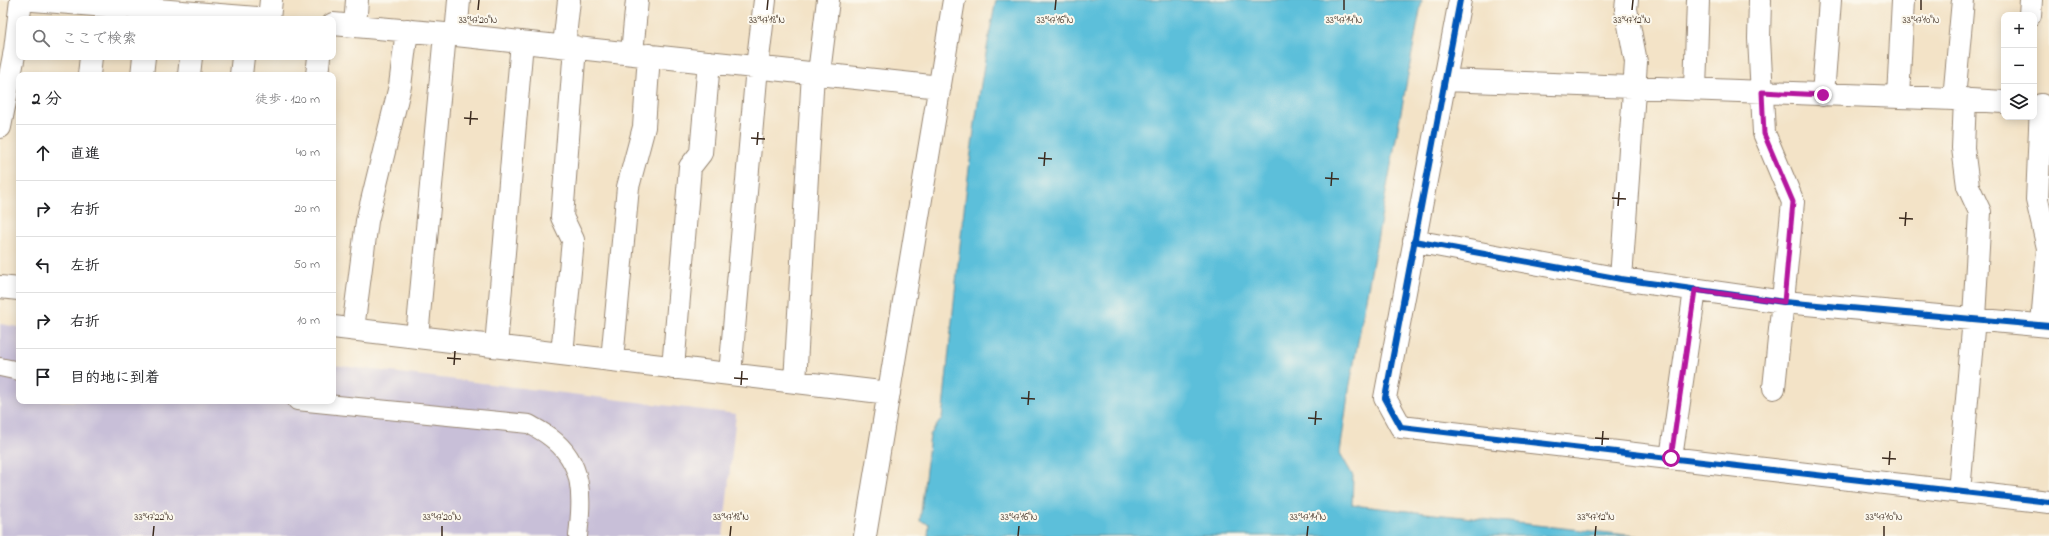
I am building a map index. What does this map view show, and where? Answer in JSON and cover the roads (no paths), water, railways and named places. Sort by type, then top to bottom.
[{"type":"street","points":[[19,16],[21,0]]},
{"type":"street","points":[[33,0],[95,12],[141,9],[190,11],[231,16]]},
{"type":"street","points":[[269,16],[271,0]]},
{"type":"street","points":[[355,26],[357,0]]},
{"type":"street","points":[[417,337],[450,34],[459,0]]},
{"type":"street","points":[[562,354],[573,240],[562,217],[570,47],[569,0]]},
{"type":"street","points":[[612,360],[628,187],[644,127],[637,0]]},
{"type":"street","points":[[730,374],[757,67],[765,0]]},
{"type":"street","points":[[795,382],[816,73],[828,0]]},
{"type":"street","points":[[865,536],[954,0]]},
{"type":"street","points":[[1460,0],[1385,398],[1401,427],[2049,502]]},
{"type":"street","points":[[1621,279],[1636,62],[1626,9],[1627,0]]},
{"type":"street","points":[[1695,89],[1698,0]]},
{"type":"street","points":[[1760,0],[1759,38],[1764,134],[1793,202],[1784,302],[1774,388]]},
{"type":"street","points":[[1823,95],[1830,0]]},
{"type":"street","points":[[1898,97],[1903,0]]},
{"type":"street","points":[[1958,492],[1974,318],[1980,212],[1968,186],[1963,148],[1960,99],[1963,0]]},
{"type":"street","points":[[2030,12],[2031,0]]},
{"type":"street","points":[[336,24],[450,34],[940,87]]},
{"type":"street","points":[[407,30],[400,86],[366,221],[343,328],[889,393]]},
{"type":"street","points":[[0,127],[16,42]]},
{"type":"street","points":[[496,346],[522,42]]},
{"type":"street","points":[[89,72],[91,60]]},
{"type":"street","points":[[142,72],[144,60]]},
{"type":"street","points":[[189,72],[191,60]]},
{"type":"street","points":[[241,72],[243,60]]},
{"type":"street","points":[[317,72],[319,60]]},
{"type":"street","points":[[673,368],[690,167],[702,153],[709,62]]},
{"type":"street","points":[[1444,80],[2001,102]]},
{"type":"street","points":[[1414,241],[1621,279],[1784,302],[2045,325],[2048,248],[2037,200],[2041,105]]},
{"type":"street","points":[[0,287],[16,289]]},
{"type":"street","points":[[1671,458],[1695,290]]},
{"type":"lane","points":[[0,367],[16,370]]},
{"type":"lane","points":[[327,404],[529,424],[551,437],[571,460],[581,486],[578,536]]},
{"type":"water","points":[[996,0],[1422,0],[1348,395],[1340,453],[1353,476],[1352,505],[1637,536],[928,536],[929,524],[920,521],[930,435],[942,418],[964,208],[986,52]]}]
